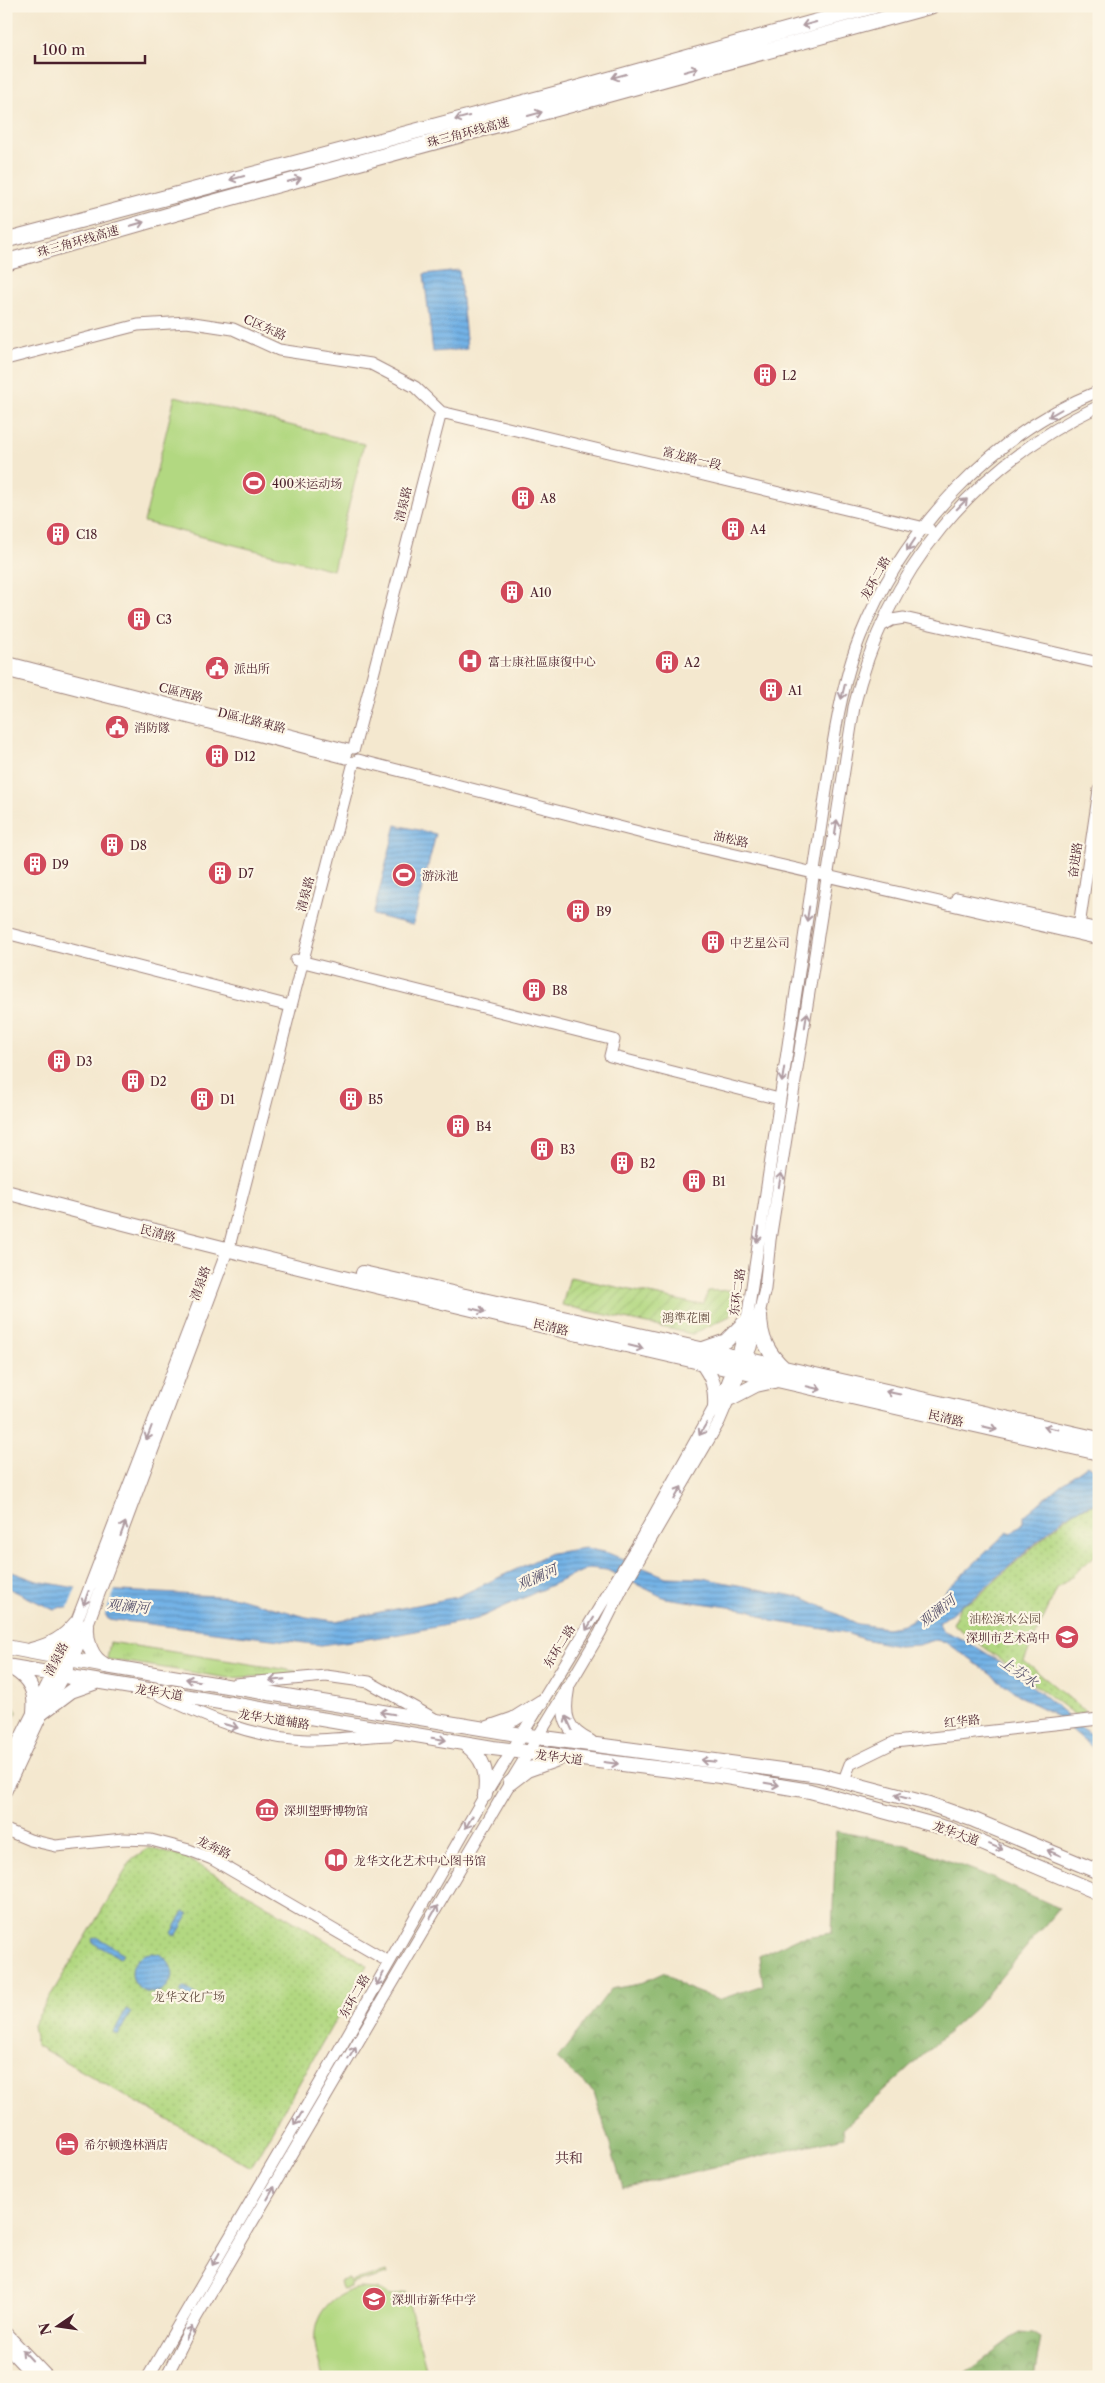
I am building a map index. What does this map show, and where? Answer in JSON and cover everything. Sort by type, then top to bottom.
[{"type":"highway","name":"珠三角环线高速","points":[[6,239],[570,90],[873,6]]},
{"type":"highway","name":"珠三角环线高速","points":[[6,262],[802,40],[931,6]]},
{"type":"highway","points":[[6,270],[52,248]]},
{"type":"main road","name":"C区东路","points":[[6,359],[138,325],[187,322],[233,329],[279,350],[371,364],[415,387],[441,412]]},
{"type":"main road","name":"龙环二路","points":[[815,869],[833,744],[849,668],[873,610],[898,565],[922,528],[946,500],[988,460],[1040,422],[1099,391]]},
{"type":"main road","points":[[829,872],[854,707],[862,672],[881,626],[894,602],[937,531],[974,492],[1022,451],[1054,430],[1099,406]]},
{"type":"main road","name":"富龙路一段","points":[[441,412],[937,531]]},
{"type":"main road","name":"清泉路","points":[[6,1766],[67,1659],[82,1624],[225,1246],[441,412]]},
{"type":"main road","points":[[894,602],[904,618]]},
{"type":"main road","points":[[881,626],[886,622],[904,618],[1099,663]]},
{"type":"main road","name":"C區西路","points":[[6,662],[353,756]]},
{"type":"main road","name":"D區北路東路","points":[[6,671],[353,756]]},
{"type":"main road","name":"油松路","points":[[353,756],[815,869],[1079,930],[1099,939]]},
{"type":"main road","name":"奋进路","points":[[1079,930],[1099,790]]},
{"type":"main road","name":"东环二路","points":[[753,1318],[779,1100],[815,869]]},
{"type":"main road","name":"东环二路","points":[[640,1548],[731,1398],[753,1318],[829,872]]},
{"type":"main road","name":"油松路","points":[[1079,930],[1099,929]]},
{"type":"main road","points":[[6,932],[287,1006]]},
{"type":"main road","points":[[298,961],[614,1040],[610,1056],[779,1100]]},
{"type":"main road","name":"民清路","points":[[6,1183],[225,1246]]},
{"type":"main road","name":"民清路","points":[[6,1192],[225,1246],[783,1375],[1099,1453]]},
{"type":"main road","points":[[716,1407],[716,1389],[702,1356],[726,1341],[753,1318],[766,1346],[783,1375],[756,1385],[731,1398]]},
{"type":"main road","name":"东环二路","points":[[148,2377],[485,1795],[541,1702],[619,1585],[739,1365]]},
{"type":"main road","name":"民清路","points":[[783,1375],[1099,1439]]},
{"type":"main road","name":"东环二路","points":[[166,2377],[194,2322],[510,1783],[568,1689],[600,1633],[619,1585]]},
{"type":"main road","points":[[26,1651],[56,1642],[82,1624],[91,1650],[97,1659],[106,1666]]},
{"type":"main road","name":"龙华大道","points":[[6,1647],[106,1666],[522,1735],[774,1768],[844,1780],[929,1804],[974,1820],[1099,1872]]},
{"type":"main road","points":[[7,1666],[18,1671],[32,1685],[38,1712],[71,1691],[98,1682]]},
{"type":"main road","name":"龙华大道","points":[[7,1666],[513,1751],[774,1784],[872,1806],[950,1829],[1099,1893]]},
{"type":"main road","points":[[225,1685],[326,1676],[369,1682],[438,1721]]},
{"type":"main road","points":[[568,1689],[565,1706],[568,1723],[576,1734],[596,1745]]},
{"type":"main road","name":"龙华大道辅路","points":[[150,1690],[216,1722],[293,1739],[319,1740],[408,1734]]},
{"type":"main road","points":[[481,1728],[490,1728],[514,1719],[541,1702]]},
{"type":"main road","name":"清泉路","points":[[6,1791],[38,1712]]},
{"type":"main road","name":"红华路","points":[[844,1780],[850,1764],[895,1742],[1094,1720]]},
{"type":"main road","points":[[465,1743],[474,1750],[484,1763],[486,1777],[485,1795]]},
{"type":"main road","points":[[510,1783],[535,1766],[566,1758]]},
{"type":"main road","name":"龙奔路","points":[[6,1830],[30,1840],[56,1846],[141,1839],[188,1850],[212,1860],[389,1962]]},
{"type":"main road","points":[[6,2333],[48,2377]]},
{"type":"main road","points":[[6,2347],[34,2377]]},
{"type":"green space","name":"400米运动场","points":[[175,396],[364,444],[333,570],[144,522]]},
{"type":"green space","name":"鴻準花園","points":[[570,1277],[696,1304],[704,1303],[708,1291],[735,1290],[730,1316],[692,1334],[562,1305]]},
{"type":"green space","name":"油松滨水公园","points":[[1099,1503],[1099,1552],[1057,1589],[1024,1661],[1086,1712],[1075,1715],[953,1624],[960,1606],[975,1599],[1069,1515],[1079,1509]]},
{"type":"green space","points":[[110,1642],[301,1672],[301,1674],[228,1678],[107,1659]]},
{"type":"green space","points":[[6,1693],[17,1712],[6,1733]]},
{"type":"green space","points":[[836,1831],[906,1845],[981,1873],[1059,1908],[976,2007],[843,2128],[844,2137],[623,2188],[594,2092],[557,2059],[611,1989],[639,1984],[665,1972],[684,1987],[718,2000],[763,1985],[759,1956],[798,1938],[832,1933]]},
{"type":"green space","name":"龙华文化广场","points":[[149,1848],[187,1858],[367,1965],[251,2167],[36,2045],[33,2025],[133,1858]]},
{"type":"green space","points":[[387,2272],[388,2274],[351,2284],[351,2287],[342,2289],[340,2281],[349,2279],[350,2282]]},
{"type":"green space","name":"深圳市新华中学","points":[[360,2288],[377,2289],[391,2296],[406,2292],[428,2377],[323,2377],[315,2343],[317,2323],[326,2306],[333,2300]]},
{"type":"green space","points":[[1020,2332],[1033,2333],[1041,2338],[1034,2377],[961,2377]]},
{"type":"water","points":[[459,270],[467,349],[433,352],[424,274]]},
{"type":"water","name":"游泳池","points":[[396,825],[436,834],[413,925],[373,915]]},
{"type":"water","name":"观澜河","points":[[1088,1465],[1099,1473],[1099,1503],[1081,1508],[1066,1516],[974,1598],[960,1606],[939,1623],[942,1630],[985,1652],[1043,1695],[1099,1742],[1099,1753],[1052,1713],[1026,1700],[946,1642],[935,1640],[918,1645],[898,1646],[863,1639],[843,1632],[771,1621],[750,1610],[665,1598],[607,1570],[589,1568],[477,1619],[389,1636],[321,1645],[108,1619],[106,1615],[61,1607],[54,1610],[6,1587],[6,1570],[37,1581],[81,1589],[236,1597],[306,1617],[335,1621],[457,1597],[551,1553],[585,1548],[608,1553],[666,1577],[702,1578],[804,1598],[858,1624],[887,1628],[903,1625],[919,1616],[1004,1535],[1008,1532],[1011,1534],[1024,1522],[1024,1516],[1064,1482]]},
{"type":"water","points":[[184,1911],[189,1914],[176,1936],[172,1933]]},
{"type":"water","points":[[97,1937],[123,1953],[120,1958],[93,1943],[92,1939]]},
{"type":"water","points":[[152,1953],[166,1959],[172,1973],[166,1987],[152,1993],[138,1987],[132,1973],[138,1959]]},
{"type":"water","points":[[183,1987],[203,1999],[200,2004],[180,1992]]},
{"type":"water","points":[[126,2009],[131,2012],[118,2035],[114,2032]]},
{"type":"pier","points":[[77,1586],[116,1588],[104,1617],[67,1610]]},
{"type":"place","name":"L2","points":[[765,375]]},
{"type":"place","name":"400米运动场","points":[[254,483]]},
{"type":"place","name":"A8","points":[[523,498]]},
{"type":"place","name":"A4","points":[[733,529]]},
{"type":"place","name":"C18","points":[[58,534]]},
{"type":"place","name":"A10","points":[[512,592]]},
{"type":"place","name":"C3","points":[[139,619]]},
{"type":"place","name":"富士康社區康復中心","points":[[470,661]]},
{"type":"place","name":"A2","points":[[667,662]]},
{"type":"place","name":"派出所","points":[[217,668]]},
{"type":"place","name":"A1","points":[[771,690]]},
{"type":"place","name":"消防隊","points":[[117,727]]},
{"type":"place","name":"D12","points":[[217,756]]},
{"type":"place","name":"D8","points":[[112,845]]},
{"type":"place","name":"D9","points":[[35,864]]},
{"type":"place","name":"D7","points":[[220,873]]},
{"type":"place","name":"游泳池","points":[[404,875]]},
{"type":"place","name":"B9","points":[[578,911]]},
{"type":"place","name":"中艺星公司","points":[[713,942]]},
{"type":"place","name":"B8","points":[[534,990]]},
{"type":"place","name":"D3","points":[[59,1061]]},
{"type":"place","name":"D2","points":[[133,1081]]},
{"type":"place","name":"D1","points":[[202,1099]]},
{"type":"place","name":"B5","points":[[351,1099]]},
{"type":"place","name":"B4","points":[[458,1126]]},
{"type":"place","name":"B3","points":[[542,1149]]},
{"type":"place","name":"B2","points":[[622,1163]]},
{"type":"place","name":"B1","points":[[694,1181]]},
{"type":"place","name":"深圳市艺术高中","points":[[1067,1637]]},
{"type":"place","name":"深圳望野博物馆","points":[[267,1810]]},
{"type":"place","name":"龙华文化艺术中心图书馆","points":[[336,1860]]},
{"type":"place","name":"希尔顿逸林酒店","points":[[67,2144]]},
{"type":"place","name":"深圳市新华中学","points":[[374,2299]]},
{"type":"district","name":"共和","points":[[569,2158]]},
{"type":"water label","name":"上芬水","points":[[1019,1672]]}]
